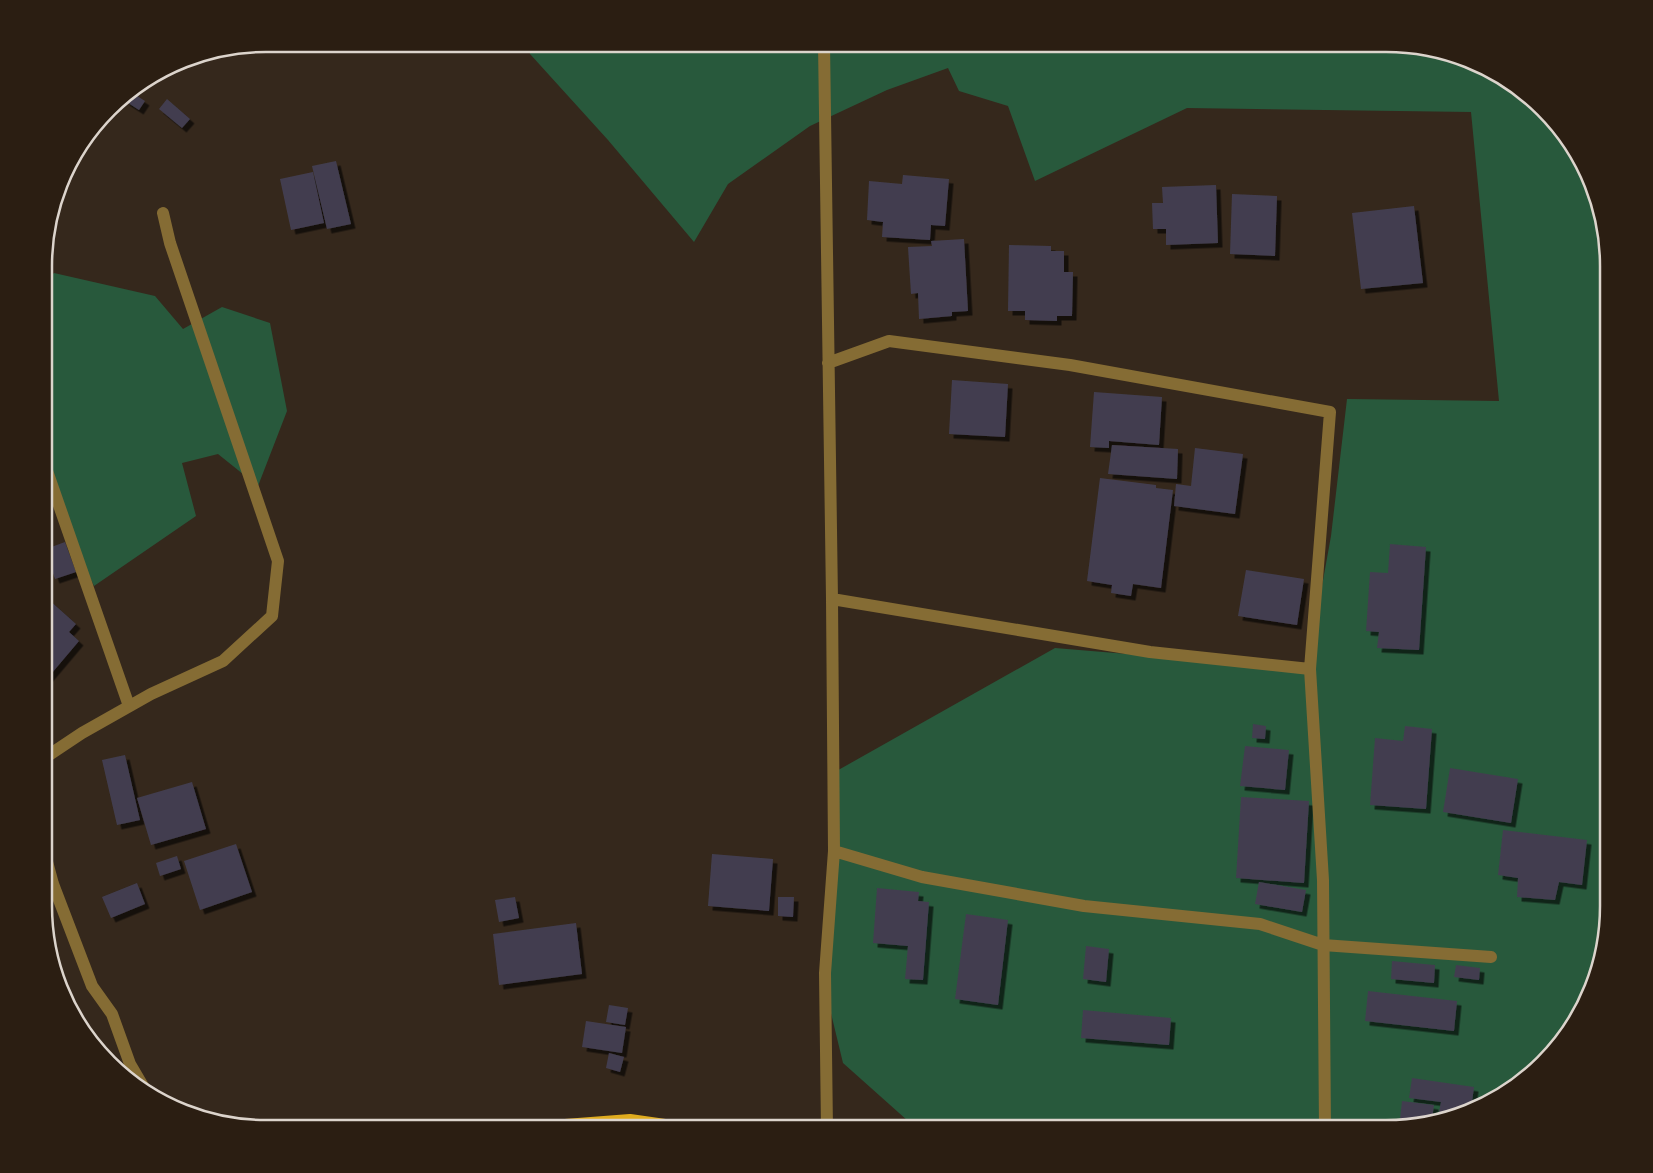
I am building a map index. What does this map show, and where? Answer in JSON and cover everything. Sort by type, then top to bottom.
[{"type":"street","points":[[824,52],[834,851],[825,973],[827,1120]]},
{"type":"street","points":[[52,753],[82,733],[151,694],[223,661],[272,616],[278,561],[170,243],[163,213]]},
{"type":"street","points":[[828,363],[889,341],[1070,365],[1330,412],[1310,669],[1323,880],[1324,1120]]},
{"type":"street","points":[[52,485],[130,706]]},
{"type":"street","points":[[832,599],[1150,652],[1310,669]]},
{"type":"street","points":[[834,851],[922,877],[1084,906],[1260,924],[1323,945],[1491,957]]},
{"type":"street","points":[[52,880],[92,986],[112,1014],[130,1064],[138,1078]]},
{"type":"green space","points":[[529,52],[1387,52],[1415,54],[1469,69],[1506,88],[1538,115],[1565,147],[1572,159],[1589,197],[1599,238],[1600,921],[1593,962],[1584,989],[1565,1026],[1538,1058],[1506,1085],[1494,1092],[1456,1109],[1415,1119],[907,1120],[843,1063],[822,976],[833,773],[1055,648],[1307,669],[1331,536],[1347,399],[1499,401],[1471,112],[1187,108],[1035,181],[1008,106],[959,91],[948,68],[887,90],[810,126],[728,184],[694,242],[608,140]]},
{"type":"green space","points":[[54,273],[155,296],[183,329],[222,307],[270,323],[287,411],[258,486],[218,454],[182,463],[196,516],[94,586],[52,498],[52,275]]},
{"type":"building","points":[[137,96],[145,101],[139,110],[128,103]]},
{"type":"building","points":[[167,99],[190,119],[182,128],[159,109]]},
{"type":"building","points":[[336,161],[351,224],[327,229],[312,166]]},
{"type":"building","points":[[313,172],[324,223],[291,230],[280,179]]},
{"type":"building","points":[[903,175],[949,179],[945,226],[931,225],[930,240],[882,237],[883,222],[867,220],[869,181],[902,184]]},
{"type":"building","points":[[1216,185],[1218,243],[1166,245],[1166,229],[1153,229],[1152,203],[1163,203],[1162,187]]},
{"type":"building","points":[[1232,194],[1277,196],[1275,256],[1230,254]]},
{"type":"building","points":[[1414,206],[1423,283],[1361,289],[1352,213]]},
{"type":"building","points":[[964,239],[968,311],[952,312],[952,316],[919,319],[918,293],[911,294],[908,247],[932,246],[931,241]]},
{"type":"building","points":[[1009,245],[1051,246],[1051,251],[1064,251],[1064,272],[1073,272],[1072,316],[1057,316],[1057,321],[1025,320],[1025,311],[1008,311]]},
{"type":"building","points":[[952,380],[1008,384],[1005,437],[949,434]]},
{"type":"building","points":[[1094,392],[1162,397],[1159,445],[1109,441],[1109,448],[1090,447]]},
{"type":"building","points":[[1112,445],[1178,449],[1177,479],[1108,474]]},
{"type":"building","points":[[1195,448],[1243,454],[1235,514],[1174,506],[1176,484],[1191,486]]},
{"type":"building","points":[[1100,478],[1156,485],[1156,488],[1173,490],[1161,588],[1133,584],[1131,596],[1111,593],[1112,585],[1087,581]]},
{"type":"building","points":[[65,542],[76,572],[55,579],[52,570],[52,547]]},
{"type":"building","points":[[1390,544],[1426,547],[1419,650],[1377,648],[1379,632],[1366,631],[1370,572],[1388,573]]},
{"type":"building","points":[[1246,570],[1304,579],[1297,625],[1238,616]]},
{"type":"building","points":[[52,603],[76,624],[69,632],[79,641],[52,673]]},
{"type":"building","points":[[1253,724],[1266,726],[1265,739],[1252,738]]},
{"type":"building","points":[[1405,726],[1432,729],[1426,809],[1370,805],[1375,738],[1403,741]]},
{"type":"building","points":[[1245,746],[1289,750],[1285,790],[1240,786]]},
{"type":"building","points":[[125,755],[140,820],[117,825],[102,760]]},
{"type":"building","points":[[1450,768],[1518,779],[1511,823],[1443,812]]},
{"type":"building","points":[[192,782],[206,829],[151,845],[137,798]]},
{"type":"building","points":[[1241,797],[1309,801],[1304,883],[1236,878]]},
{"type":"building","points":[[1503,830],[1587,840],[1582,885],[1559,882],[1555,900],[1517,897],[1518,878],[1498,875]]},
{"type":"building","points":[[236,844],[252,892],[200,910],[184,861]]},
{"type":"building","points":[[712,854],[773,859],[769,911],[708,906]]},
{"type":"building","points":[[177,856],[181,869],[160,876],[156,863]]},
{"type":"building","points":[[1259,882],[1306,890],[1302,912],[1255,904]]},
{"type":"building","points":[[137,883],[145,904],[111,918],[102,897]]},
{"type":"building","points":[[877,888],[919,892],[918,901],[929,902],[923,980],[905,979],[908,946],[873,943]]},
{"type":"building","points":[[515,897],[519,918],[499,922],[495,900]]},
{"type":"building","points":[[778,897],[794,897],[793,917],[778,916]]},
{"type":"building","points":[[966,914],[1008,920],[998,1005],[955,999]]},
{"type":"building","points":[[576,923],[582,974],[499,985],[493,934]]},
{"type":"building","points":[[1086,946],[1109,949],[1106,982],[1083,979]]},
{"type":"building","points":[[1392,961],[1435,965],[1434,983],[1391,979]]},
{"type":"building","points":[[1456,965],[1480,968],[1479,980],[1454,977]]},
{"type":"building","points":[[1368,991],[1457,1001],[1454,1031],[1365,1021]]},
{"type":"building","points":[[609,1005],[628,1008],[625,1025],[606,1022]]},
{"type":"building","points":[[1083,1010],[1171,1018],[1169,1045],[1081,1038]]},
{"type":"building","points":[[586,1021],[626,1027],[622,1053],[582,1047]]},
{"type":"building","points":[[609,1053],[624,1057],[620,1072],[606,1068]]},
{"type":"building","points":[[1412,1078],[1474,1087],[1472,1103],[1439,1114],[1441,1102],[1409,1098]]},
{"type":"building","points":[[1402,1101],[1434,1105],[1433,1115],[1415,1119],[1400,1119]]}]
